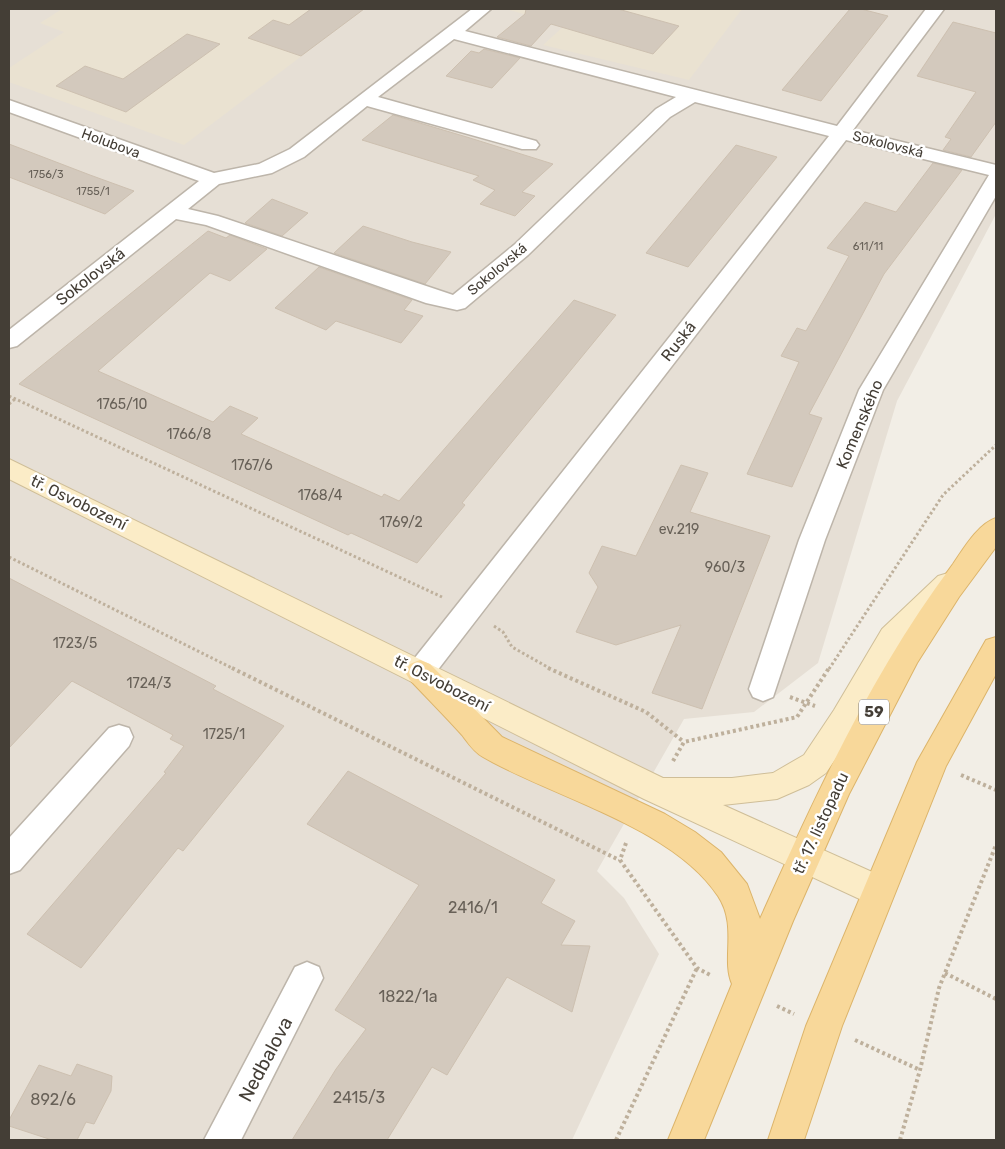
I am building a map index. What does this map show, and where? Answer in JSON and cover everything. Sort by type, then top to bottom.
[{"type":"main road","name":"tř. 17. listopadu","points":[[686,1140],[745,993],[804,856],[864,729],[914,642],[958,574],[996,528]]},
{"type":"main road","points":[[786,1140],[824,1026],[932,762],[996,648]]},
{"type":"main road","points":[[420,672],[492,747],[640,817],[677,838],[711,862],[730,885],[746,925],[748,950],[745,993]]},
{"type":"street","name":"Sokolovská","points":[[9,341],[213,179],[265,169],[297,153],[482,9]]},
{"type":"street","name":"Ruská","points":[[420,672],[842,132],[935,9]]},
{"type":"street","name":"Sokolovská","points":[[453,32],[692,96],[996,171]]},
{"type":"street","name":"Sokolovská","points":[[172,212],[211,220],[434,298],[457,302],[521,250],[663,113],[692,96]]},
{"type":"street","points":[[364,99],[529,145]]},
{"type":"street","name":"Holubova","points":[[9,106],[213,179]]},
{"type":"street","name":"Komenského","points":[[763,689],[812,540],[871,390],[996,179]]},
{"type":"street","name":"tř. Osvobození","points":[[9,468],[655,789],[878,891]]},
{"type":"street","points":[[655,789],[732,792],[777,786],[798,776],[815,764],[845,719],[892,637],[958,574]]},
{"type":"street","points":[[9,860],[119,737]]},
{"type":"street","name":"Nedbalova","points":[[222,1140],[307,978]]},
{"type":"path","points":[[9,396],[468,609],[503,632],[512,647],[549,668],[646,712],[684,742]]},
{"type":"path","points":[[9,404],[15,399]]},
{"type":"path","points":[[9,556],[620,860]]},
{"type":"path","points":[[807,703],[845,719]]},
{"type":"path","points":[[932,762],[996,790]]},
{"type":"path","points":[[900,1140],[920,1070],[938,988],[996,845]]},
{"type":"path","points":[[616,1140],[697,968]]},
{"type":"path","points":[[945,973],[996,999]]},
{"type":"shaded area","points":[[9,9],[996,9],[996,214],[897,401],[818,663],[754,712],[684,719],[597,871],[624,898],[659,954],[572,1140],[9,1140]]},
{"type":"shaded area","points":[[62,9],[364,9],[184,145],[9,82],[9,68],[64,32],[40,23]]},
{"type":"shaded area","points":[[506,9],[742,9],[689,80],[543,45],[564,26]]},
{"type":"building","points":[[311,9],[364,9],[301,56],[248,38],[273,20],[289,25]]},
{"type":"building","points":[[526,9],[618,9],[679,26],[653,54],[551,24],[531,46],[497,37],[525,14]]},
{"type":"building","points":[[850,9],[861,9],[888,16],[821,101],[782,90]]},
{"type":"building","points":[[953,22],[996,33],[996,122],[971,157],[943,150],[951,139],[945,137],[976,92],[917,76]]},
{"type":"building","points":[[187,34],[220,44],[126,112],[56,86],[85,66],[123,79]]},
{"type":"building","points":[[484,49],[520,58],[492,88],[446,76],[471,51],[479,53]]},
{"type":"building","points":[[393,115],[553,164],[522,192],[535,196],[515,216],[480,204],[495,190],[473,180],[479,176],[362,140]]},
{"type":"building","points":[[9,144],[134,191],[105,214],[9,177]]},
{"type":"building","points":[[736,145],[777,157],[688,267],[646,253]]},
{"type":"building","points":[[933,163],[962,170],[884,274],[809,414],[822,418],[792,487],[747,474],[799,362],[781,356],[797,328],[806,331],[849,256],[827,248],[865,202],[896,212]]},
{"type":"building","points":[[272,199],[308,213],[282,236],[245,223]]},
{"type":"building","points":[[363,226],[451,252],[425,284],[334,253]]},
{"type":"building","points":[[208,231],[226,238],[230,235],[267,249],[230,281],[210,273],[98,371],[213,422],[230,406],[258,418],[241,434],[382,497],[384,494],[399,501],[574,300],[616,315],[462,503],[465,505],[417,563],[351,533],[348,535],[19,384]]},
{"type":"building","points":[[319,267],[412,300],[404,310],[423,316],[401,343],[336,321],[326,330],[275,308]]},
{"type":"building","points":[[681,465],[708,473],[690,512],[770,536],[702,709],[652,693],[681,625],[616,645],[576,632],[598,587],[589,573],[602,546],[636,556]]},
{"type":"building","points":[[9,578],[216,686],[213,689],[284,726],[183,851],[178,848],[81,968],[27,934],[166,773],[164,772],[184,746],[170,739],[173,735],[72,681],[9,748]]},
{"type":"building","points":[[348,771],[555,880],[541,903],[575,921],[561,945],[590,946],[572,1012],[507,977],[447,1075],[432,1067],[387,1140],[292,1140],[336,1069],[366,1029],[335,1010],[419,885],[307,824]]},
{"type":"building","points":[[77,1064],[112,1076],[111,1091],[94,1124],[86,1122],[77,1140],[52,1140],[9,1126],[9,1120],[39,1065],[71,1076]]}]
